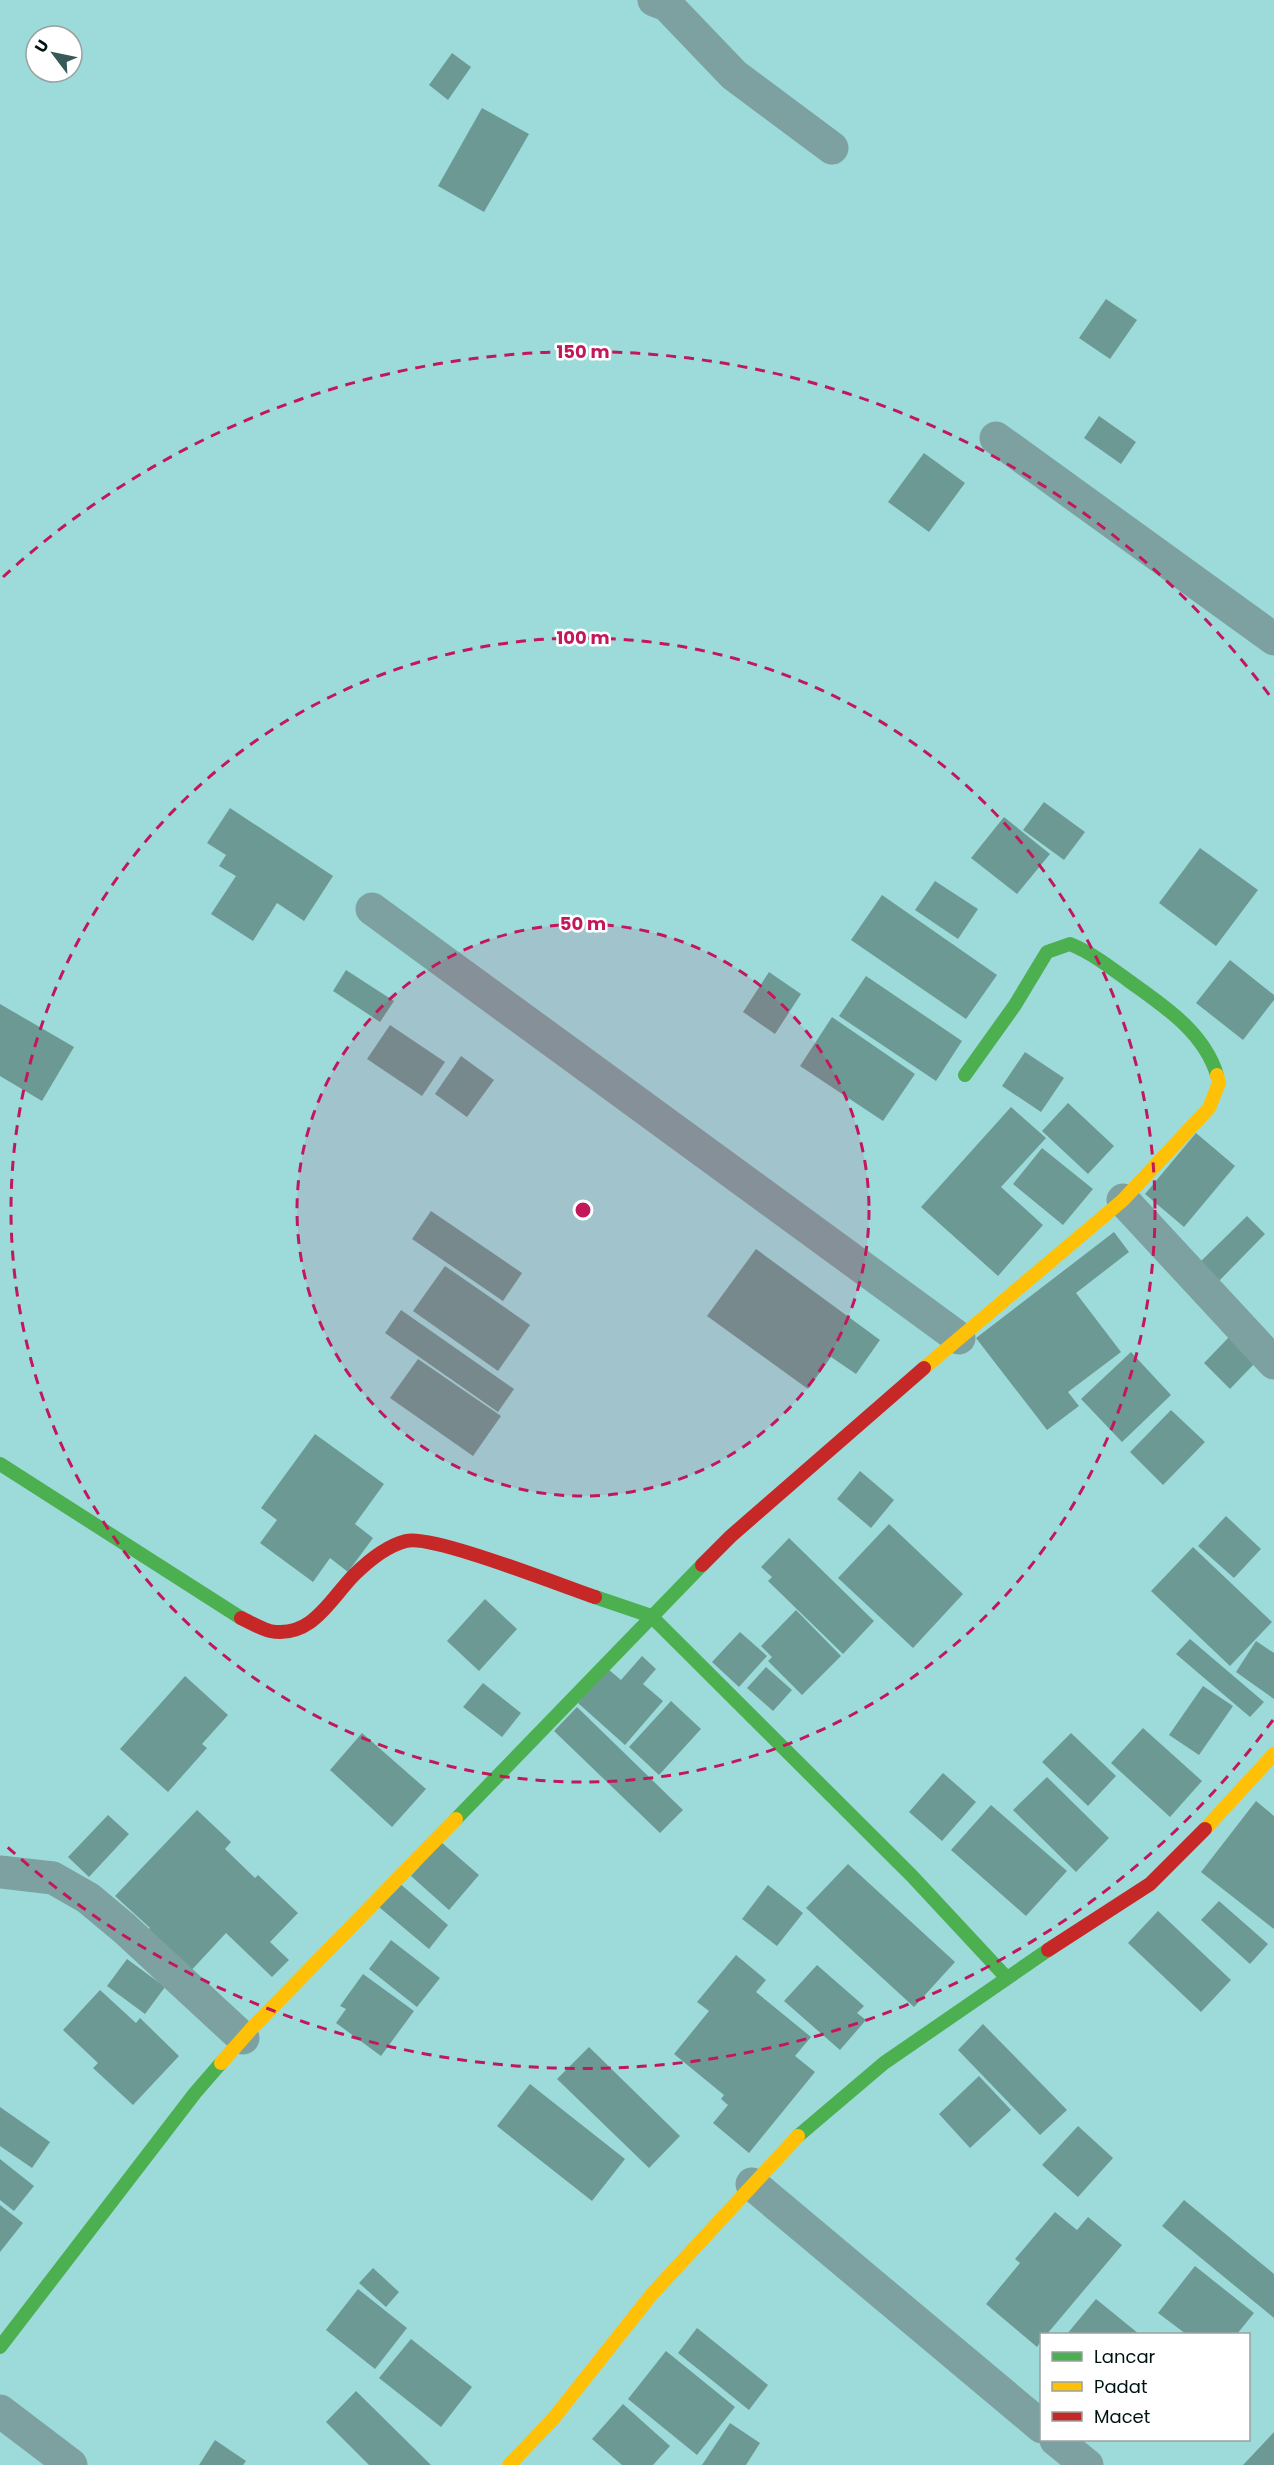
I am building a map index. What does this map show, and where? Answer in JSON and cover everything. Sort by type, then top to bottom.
[{"type":"street","points":[[654,0],[667,5],[734,75],[832,148]]},
{"type":"street","points":[[996,438],[1274,639]]},
{"type":"street","points":[[372,909],[959,1338]]},
{"type":"street","points":[[0,2347],[195,2093],[243,2038],[731,1536],[959,1338],[1123,1200],[1209,1108],[1219,1083],[1214,1065],[1198,1039],[1173,1012],[1088,951],[1070,944],[1047,952],[1015,1005],[965,1075]]},
{"type":"street","points":[[1123,1200],[1274,1363]]},
{"type":"street","points":[[0,1464],[243,1619],[270,1631],[294,1631],[321,1615],[353,1576],[379,1553],[408,1540],[441,1544],[651,1616],[912,1876],[1006,1977]]},
{"type":"street","points":[[509,2465],[554,2420],[652,2294],[803,2131],[884,2063],[1006,1977],[1150,1884],[1201,1834],[1274,1754]]},
{"type":"street","points":[[0,1872],[53,1878],[88,1898],[124,1928],[243,2038]]},
{"type":"street","points":[[752,2184],[1040,2426]]},
{"type":"street","points":[[0,2411],[70,2465]]},
{"type":"street","points":[[1058,2441],[1087,2465]]},
{"type":"building","points":[[452,53],[471,67],[448,100],[429,85]]},
{"type":"building","points":[[482,108],[529,134],[484,212],[438,186]]},
{"type":"building","points":[[1106,299],[1137,320],[1110,359],[1079,338]]},
{"type":"building","points":[[1099,416],[1136,442],[1121,464],[1084,438]]},
{"type":"building","points":[[924,453],[965,483],[929,532],[888,502]]},
{"type":"building","points":[[1044,802],[1085,832],[1064,860],[1023,830]]},
{"type":"building","points":[[230,808],[333,876],[304,921],[277,903],[253,941],[211,914],[236,876],[219,866],[226,855],[207,843]]},
{"type":"building","points":[[1004,817],[1050,854],[1017,894],[971,858]]},
{"type":"building","points":[[1200,848],[1258,890],[1216,946],[1159,903]]},
{"type":"building","points":[[935,881],[978,909],[958,939],[915,910]]},
{"type":"building","points":[[882,895],[997,975],[966,1019],[851,940]]},
{"type":"building","points":[[1230,960],[1274,995],[1274,1000],[1243,1040],[1196,1003]]},
{"type":"building","points":[[346,970],[394,1001],[380,1022],[333,991]]},
{"type":"building","points":[[769,972],[801,994],[775,1034],[743,1012]]},
{"type":"building","points":[[866,976],[962,1041],[936,1081],[839,1016]]},
{"type":"building","points":[[0,1004],[74,1047],[42,1101],[0,1076]]},
{"type":"building","points":[[832,1017],[915,1074],[883,1121],[800,1066]]},
{"type":"building","points":[[390,1025],[445,1062],[422,1096],[367,1059]]},
{"type":"building","points":[[1025,1052],[1064,1078],[1041,1112],[1002,1086]]},
{"type":"building","points":[[461,1056],[494,1080],[467,1117],[435,1094]]},
{"type":"building","points":[[1068,1103],[1114,1146],[1088,1174],[1042,1131]]},
{"type":"building","points":[[1011,1107],[1046,1138],[1001,1187],[1043,1225],[998,1276],[921,1207]]},
{"type":"building","points":[[1196,1133],[1235,1166],[1184,1227],[1145,1194]]},
{"type":"building","points":[[1042,1148],[1093,1189],[1063,1225],[1013,1184]]},
{"type":"building","points":[[431,1211],[522,1273],[503,1301],[412,1239]]},
{"type":"building","points":[[1247,1216],[1265,1234],[1217,1283],[1198,1264]]},
{"type":"building","points":[[1114,1232],[1129,1252],[1076,1293],[1121,1352],[1068,1392],[1079,1406],[1047,1430],[976,1338]]},
{"type":"building","points":[[756,1249],[880,1340],[856,1374],[831,1357],[808,1389],[707,1316]]},
{"type":"building","points":[[445,1266],[530,1325],[498,1371],[413,1311]]},
{"type":"building","points":[[401,1310],[514,1389],[498,1412],[385,1333]]},
{"type":"building","points":[[1230,1336],[1256,1362],[1230,1389],[1204,1363]]},
{"type":"building","points":[[1131,1352],[1171,1395],[1122,1442],[1081,1399]]},
{"type":"building","points":[[418,1359],[501,1416],[473,1456],[390,1398]]},
{"type":"building","points":[[1171,1410],[1205,1442],[1163,1485],[1130,1452]]},
{"type":"building","points":[[315,1434],[384,1484],[355,1524],[373,1538],[348,1572],[330,1558],[313,1582],[260,1543],[277,1520],[261,1508]]},
{"type":"building","points":[[860,1471],[894,1500],[871,1528],[837,1499]]},
{"type":"building","points":[[1226,1516],[1261,1549],[1234,1578],[1198,1546]]},
{"type":"building","points":[[889,1524],[963,1594],[913,1648],[838,1578]]},
{"type":"building","points":[[789,1538],[874,1621],[843,1654],[768,1581],[772,1577],[761,1567]]},
{"type":"building","points":[[1193,1547],[1272,1622],[1230,1666],[1151,1591]]},
{"type":"building","points":[[485,1599],[517,1629],[479,1671],[447,1641]]},
{"type":"building","points":[[796,1610],[841,1656],[802,1695],[768,1661],[772,1657],[761,1646]]},
{"type":"building","points":[[740,1632],[767,1656],[739,1687],[712,1662]]},
{"type":"building","points":[[1190,1639],[1264,1702],[1250,1717],[1176,1654]]},
{"type":"building","points":[[1256,1641],[1274,1653],[1274,1699],[1236,1672]]},
{"type":"building","points":[[642,1656],[656,1669],[643,1684],[663,1701],[625,1745],[578,1703],[608,1669],[621,1680]]},
{"type":"building","points":[[766,1667],[792,1690],[773,1711],[747,1688]]},
{"type":"building","points":[[185,1676],[228,1715],[202,1744],[207,1748],[168,1792],[120,1749]]},
{"type":"building","points":[[483,1683],[521,1713],[502,1737],[463,1707]]},
{"type":"building","points":[[1203,1686],[1233,1706],[1199,1755],[1169,1735]]},
{"type":"building","points":[[671,1701],[701,1729],[659,1775],[629,1747]]},
{"type":"building","points":[[577,1707],[683,1810],[660,1833],[554,1731]]},
{"type":"building","points":[[1143,1728],[1202,1781],[1170,1817],[1111,1763]]},
{"type":"building","points":[[362,1733],[426,1789],[392,1827],[330,1770]]},
{"type":"building","points":[[1071,1733],[1116,1776],[1088,1806],[1042,1762]]},
{"type":"building","points":[[943,1773],[976,1802],[942,1841],[909,1812]]},
{"type":"building","points":[[1047,1777],[1109,1838],[1076,1872],[1013,1810]]},
{"type":"building","points":[[1256,1801],[1274,1816],[1274,1929],[1201,1872]]},
{"type":"building","points":[[991,1805],[1067,1871],[1026,1916],[951,1850]]},
{"type":"building","points":[[197,1810],[231,1842],[225,1849],[255,1878],[258,1875],[298,1913],[270,1942],[289,1960],[272,1977],[226,1933],[187,1975],[144,1934],[150,1928],[115,1896]]},
{"type":"building","points":[[108,1815],[129,1834],[89,1877],[68,1857]]},
{"type":"building","points":[[441,1842],[479,1875],[449,1910],[411,1876]]},
{"type":"building","points":[[848,1864],[955,1962],[914,2007],[806,1908]]},
{"type":"building","points":[[398,1882],[448,1925],[429,1949],[379,1907]]},
{"type":"building","points":[[768,1885],[803,1913],[777,1946],[742,1919]]},
{"type":"building","points":[[1219,1901],[1268,1944],[1250,1964],[1201,1920]]},
{"type":"building","points":[[1158,1911],[1231,1980],[1201,2012],[1128,1943]]},
{"type":"building","points":[[391,1940],[440,1978],[417,2007],[369,1969]]},
{"type":"building","points":[[736,1955],[766,1980],[756,1992],[811,2037],[795,2056],[815,2072],[749,2153],[713,2123],[728,2105],[721,2099],[724,2095],[674,2054],[709,2011],[697,2002]]},
{"type":"building","points":[[127,1959],[165,1987],[145,2014],[107,1986]]},
{"type":"building","points":[[817,1965],[864,2006],[857,2013],[866,2020],[840,2050],[784,2001]]},
{"type":"building","points":[[363,1974],[414,2011],[381,2056],[336,2023],[346,2009],[340,2006]]},
{"type":"building","points":[[100,1990],[136,2023],[140,2018],[179,2056],[133,2105],[93,2068],[98,2063],[63,2030]]},
{"type":"building","points":[[983,2024],[1067,2110],[1040,2135],[958,2050]]},
{"type":"building","points":[[589,2047],[680,2136],[649,2168],[557,2079]]},
{"type":"building","points":[[979,2076],[1011,2110],[970,2148],[939,2114]]},
{"type":"building","points":[[530,2084],[625,2159],[592,2201],[497,2126]]},
{"type":"building","points":[[0,2107],[50,2142],[32,2168],[0,2146]]},
{"type":"building","points":[[1078,2126],[1113,2158],[1078,2197],[1042,2165]]},
{"type":"building","points":[[0,2159],[34,2186],[14,2211],[0,2200]]},
{"type":"building","points":[[1184,2200],[1274,2274],[1274,2318],[1162,2226]]},
{"type":"building","points":[[0,2205],[23,2223],[0,2252]]},
{"type":"building","points":[[1055,2212],[1077,2230],[1088,2217],[1122,2245],[1048,2333],[1040,2333],[1040,2342],[1037,2347],[986,2304],[1020,2263],[1015,2259]]},
{"type":"building","points":[[1195,2266],[1254,2313],[1238,2333],[1185,2333],[1158,2313]]},
{"type":"building","points":[[373,2268],[399,2292],[386,2307],[359,2283]]},
{"type":"building","points":[[358,2289],[407,2328],[375,2369],[326,2330]]},
{"type":"building","points":[[1096,2299],[1138,2333],[1068,2333]]},
{"type":"building","points":[[697,2328],[768,2385],[749,2410],[678,2353]]},
{"type":"building","points":[[411,2339],[472,2387],[441,2427],[379,2378]]},
{"type":"building","points":[[666,2351],[735,2407],[697,2455],[628,2399]]},
{"type":"building","points":[[356,2391],[431,2465],[369,2465],[326,2422]]},
{"type":"building","points":[[623,2404],[670,2446],[653,2465],[622,2465],[592,2439]]},
{"type":"building","points":[[730,2423],[760,2443],[746,2465],[702,2465]]},
{"type":"building","points":[[1274,2432],[1274,2465],[1243,2465]]},
{"type":"building","points":[[215,2440],[246,2461],[243,2465],[199,2465]]},
{"type":"traffic: fast","points":[[965,1075],[1015,1005],[1047,952],[1070,944],[1108,966],[1169,1010],[1203,1046],[1217,1075]]},
{"type":"traffic: fast","points":[[0,1464],[241,1618]]},
{"type":"traffic: fast","points":[[456,1819],[702,1565]]},
{"type":"traffic: fast","points":[[595,1597],[651,1616],[912,1876],[1006,1977]]},
{"type":"traffic: fast","points":[[798,2136],[884,2063],[1048,1950]]},
{"type":"traffic: fast","points":[[0,2347],[195,2093],[221,2063]]},
{"type":"traffic: slow","points":[[924,1368],[1123,1200],[1209,1108],[1219,1083],[1217,1075]]},
{"type":"traffic: slow","points":[[1205,1829],[1274,1754]]},
{"type":"traffic: slow","points":[[221,2063],[253,2027],[456,1819]]},
{"type":"traffic: slow","points":[[509,2465],[553,2419],[652,2294],[798,2136]]},
{"type":"traffic: jam","points":[[702,1565],[731,1536],[924,1368]]},
{"type":"traffic: jam","points":[[241,1618],[270,1631],[284,1632],[297,1629],[318,1616],[353,1576],[371,1560],[391,1546],[406,1541],[442,1545],[595,1597]]},
{"type":"traffic: jam","points":[[1048,1950],[1150,1884],[1205,1829]]}]
